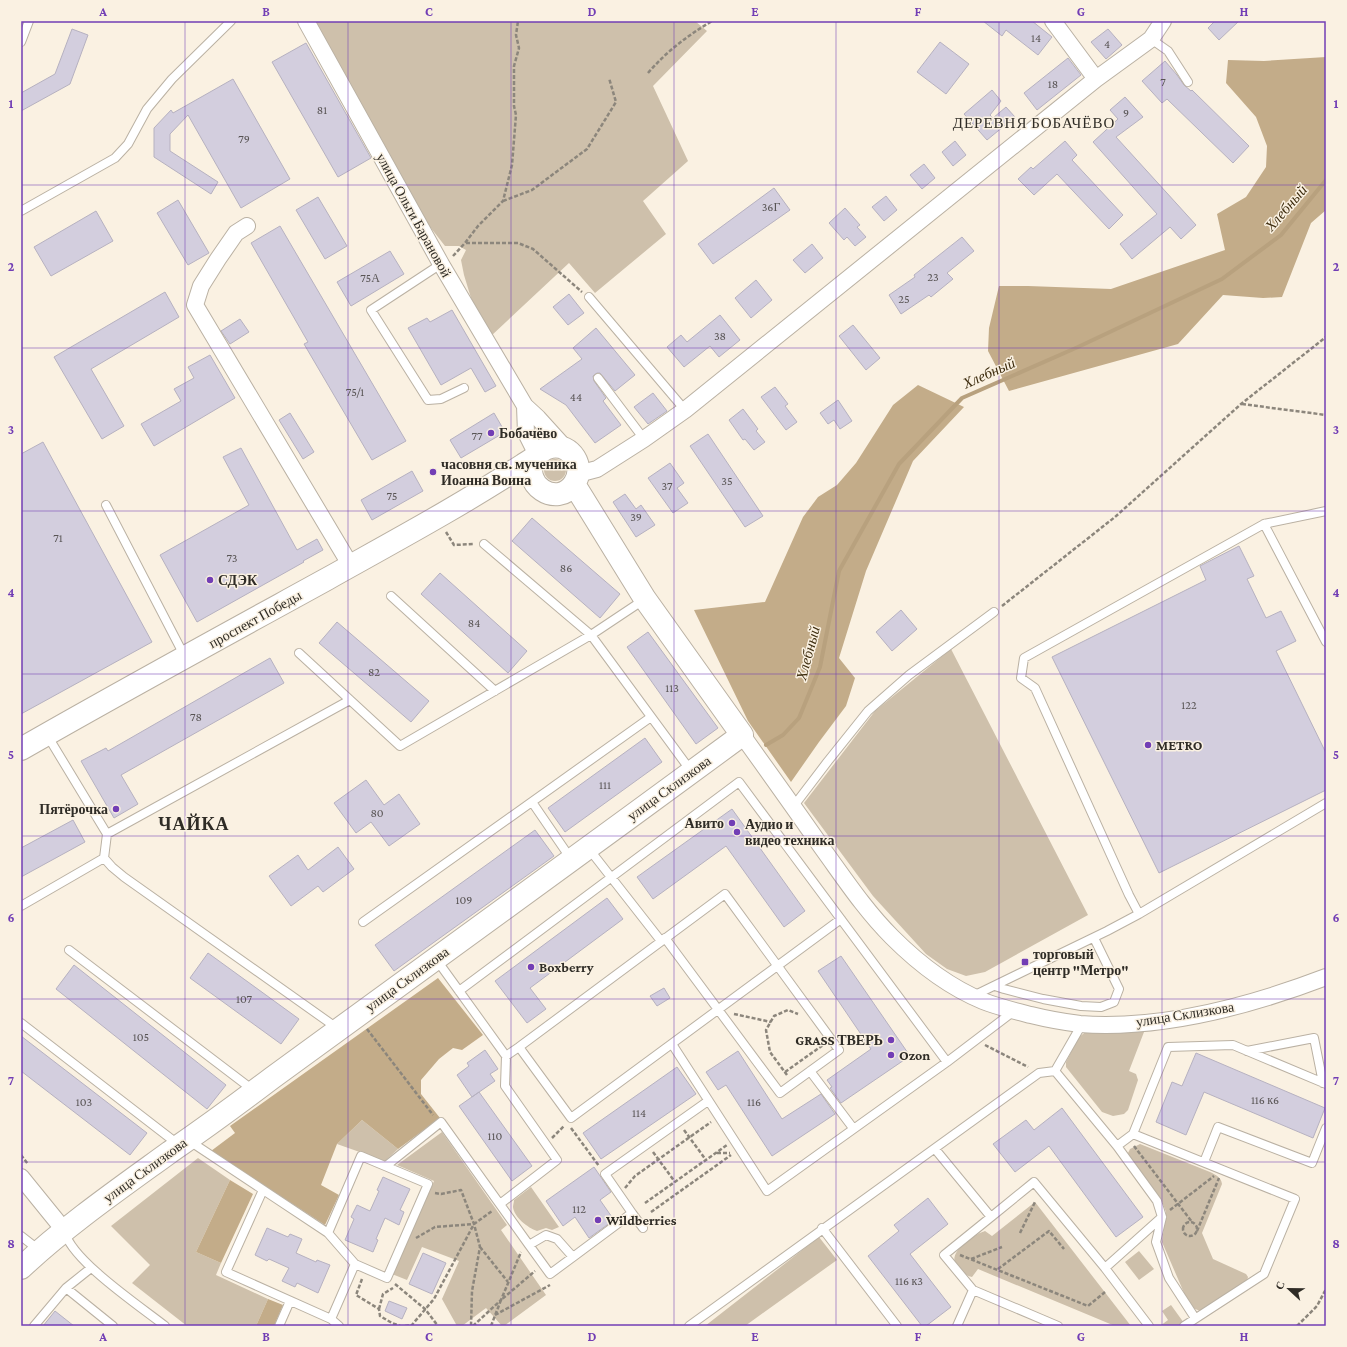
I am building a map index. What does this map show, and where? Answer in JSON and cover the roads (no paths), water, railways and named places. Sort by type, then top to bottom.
[{"type":"street","name":"улица Ольги Барановой","points":[[306,21],[441,264],[525,406],[567,450]]},
{"type":"street","points":[[1053,21],[1096,79]]},
{"type":"street","points":[[576,479],[597,469],[644,439],[684,410],[1096,79],[1151,39],[1163,21]]},
{"type":"street","points":[[247,226],[236,232],[218,259],[201,286],[195,305],[351,566]]},
{"type":"street","name":"улица Ольги Барановой","points":[[525,406],[526,433],[536,456]]},
{"type":"street","name":"проспект Победы","points":[[21,749],[351,566],[488,488],[544,449],[552,446],[567,450]]},
{"type":"street","points":[[567,450],[576,459],[578,466],[576,479],[599,524],[645,599],[742,735]]},
{"type":"street","points":[[536,456],[532,464],[532,476],[534,482],[545,492],[586,512],[599,524]]},
{"type":"street","name":"проспект Победы","points":[[488,488],[518,487],[545,492],[561,493],[570,488],[576,479]]},
{"type":"street","name":"улица Склизкова","points":[[21,1268],[64,1230],[104,1199],[184,1143],[742,735],[855,893],[882,927],[902,947],[948,982],[983,1001],[1014,1011],[1082,1024],[1144,1022],[1211,1012],[1276,995],[1326,977]]},
{"type":"street","points":[[21,1177],[64,1230]]},
{"type":"lane","points":[[21,42],[29,21]]},
{"type":"lane","points":[[21,211],[115,158],[128,144],[147,109],[172,79],[231,21]]},
{"type":"lane","points":[[1151,39],[1168,51],[1188,82]]},
{"type":"lane","points":[[441,264],[371,310],[428,400],[441,399],[464,388]]},
{"type":"lane","points":[[589,297],[684,410]]},
{"type":"lane","points":[[598,378],[644,439]]},
{"type":"lane","points":[[106,505],[185,658]]},
{"type":"lane","points":[[1139,914],[1035,688],[1021,678],[1024,658],[1264,524],[1326,511]]},
{"type":"lane","points":[[1264,524],[1326,642]]},
{"type":"lane","points":[[484,544],[591,635],[692,773]]},
{"type":"lane","points":[[391,596],[495,691]]},
{"type":"lane","points":[[299,653],[400,746],[591,635],[645,599]]},
{"type":"lane","points":[[793,807],[868,711],[909,675],[994,612]]},
{"type":"lane","points":[[107,834],[350,700]]},
{"type":"lane","points":[[363,922],[651,717]]},
{"type":"lane","points":[[47,734],[107,834],[104,858],[112,867],[339,1029]]},
{"type":"lane","points":[[459,991],[739,782],[947,1062]]},
{"type":"lane","points":[[506,1056],[519,1047],[663,940],[725,894],[839,1050],[780,1094],[718,1010],[663,940],[611,877],[579,853],[532,802]]},
{"type":"lane","points":[[973,996],[1094,938],[1139,914],[1326,803]]},
{"type":"lane","points":[[21,906],[104,858]]},
{"type":"lane","points":[[519,1047],[571,1118],[841,919]]},
{"type":"lane","points":[[995,986],[1043,999],[1081,1006],[1101,1007],[1114,1002],[1119,989],[1094,938]]},
{"type":"lane","points":[[69,950],[254,1091]]},
{"type":"lane","points":[[435,959],[506,1056],[505,1086],[557,1160],[500,1204]]},
{"type":"lane","points":[[672,1044],[708,1102],[767,1191],[947,1062],[1014,1011]]},
{"type":"lane","points":[[21,1023],[184,1143],[263,1190],[328,1233],[355,1264],[387,1278],[428,1184],[361,1156],[328,1233]]},
{"type":"lane","points":[[1055,1071],[1082,1024]]},
{"type":"lane","points":[[1247,1051],[1314,1038],[1325,1083]]},
{"type":"lane","points":[[1117,1146],[1133,1134],[1168,1047],[1233,1045],[1325,1083]]},
{"type":"lane","points":[[810,1071],[853,1128]]},
{"type":"lane","points":[[689,1326],[822,1228],[1039,1073],[1055,1071]]},
{"type":"lane","points":[[1055,1071],[1117,1146],[1157,1201],[1162,1217],[1156,1242],[1169,1278],[1195,1318]]},
{"type":"lane","points":[[643,1228],[605,1174],[708,1102]]},
{"type":"lane","points":[[386,1166],[441,1122],[550,1274],[632,1213]]},
{"type":"lane","points":[[1204,1162],[1218,1127],[1312,1163],[1326,1128]]},
{"type":"lane","points":[[1133,1134],[1295,1198],[1264,1274],[1184,1326]]},
{"type":"lane","points":[[935,1148],[991,1217]]},
{"type":"lane","points":[[1058,1326],[973,1290],[944,1255],[1034,1182],[1105,1268],[1149,1326]]},
{"type":"lane","points":[[263,1190],[226,1272],[331,1319],[339,1326]]},
{"type":"lane","points":[[1105,1268],[1162,1217]]},
{"type":"lane","points":[[822,1228],[896,1326]]},
{"type":"lane","points":[[64,1230],[66,1239],[91,1268],[165,1326]]},
{"type":"lane","points":[[527,1243],[546,1235],[558,1240],[573,1258]]},
{"type":"lane","points":[[21,1236],[40,1250]]},
{"type":"lane","points":[[331,1319],[355,1264]]},
{"type":"lane","points":[[34,1326],[66,1288],[91,1268]]},
{"type":"lane","points":[[66,1288],[113,1326]]},
{"type":"lane","points":[[957,1326],[973,1290]]},
{"type":"lane","points":[[279,1326],[290,1301]]},
{"type":"waterway","name":"Хлебный","points":[[766,745],[783,735],[799,718],[820,667],[839,571],[899,464],[962,398],[1078,347],[1222,279],[1281,235],[1326,180]]},
{"type":"place","name":"Бобачёво","points":[[491,433]]},
{"type":"place","name":"часовня св. мученика Иоанна Воина","points":[[433,472]]},
{"type":"place","name":"СДЭК","points":[[210,580]]},
{"type":"place","name":"METRO","points":[[1148,745]]},
{"type":"place","name":"Пятёрочка","points":[[116,809]]},
{"type":"place","name":"Авито","points":[[732,823]]},
{"type":"place","name":"Аудио и видео техника","points":[[737,832]]},
{"type":"place","name":"торговый центр \"Метро\"","points":[[1025,962]]},
{"type":"place","name":"Boxberry","points":[[531,967]]},
{"type":"place","name":"GRASS ТВЕРЬ","points":[[891,1040]]},
{"type":"place","name":"Ozon","points":[[891,1055]]},
{"type":"place","name":"Wildberries","points":[[598,1220]]},
{"type":"district","name":"ДЕРЕВНЯ БОБАЧЁВО","points":[[1034,123]]},
{"type":"district","name":"ЧАЙКА","points":[[194,824]]}]
